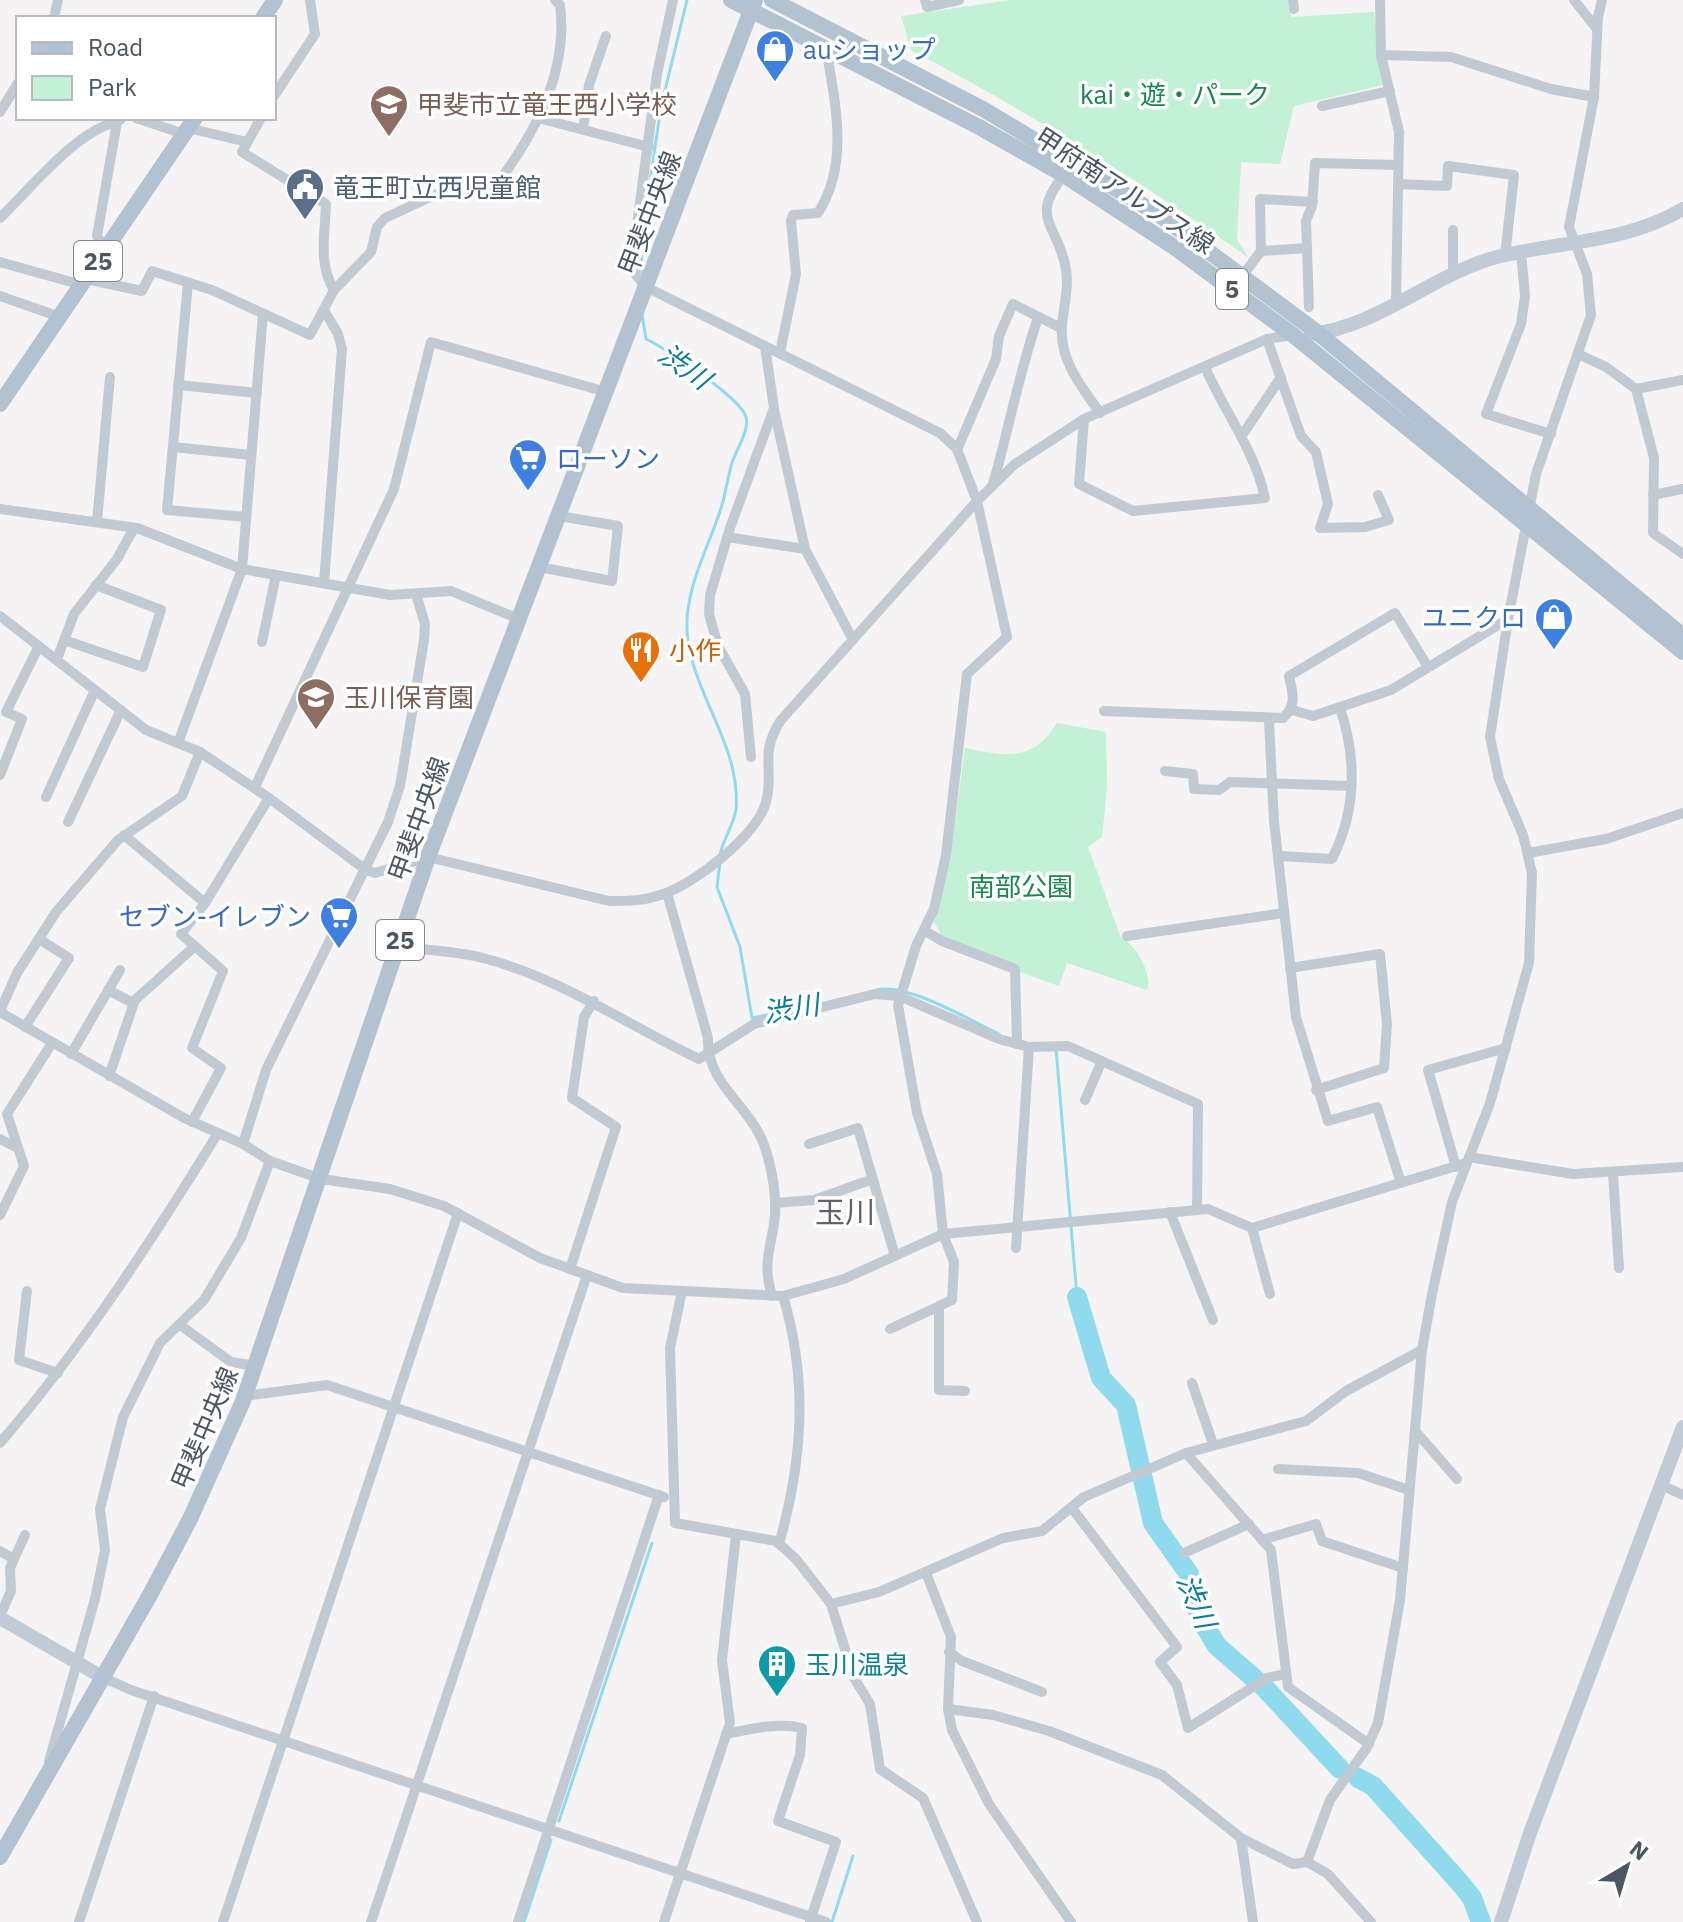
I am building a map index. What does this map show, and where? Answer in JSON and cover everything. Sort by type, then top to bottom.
[{"type":"main road","name":"甲府南アルプス線","points":[[731,0],[753,5],[826,48],[1064,175],[1174,247],[1293,335],[1683,652]]},
{"type":"main road","name":"甲府南アルプス線","points":[[772,0],[1070,159],[1161,216],[1318,333],[1683,636]]},
{"type":"main road","name":"甲斐中央線","points":[[0,1857],[190,1519],[245,1396],[428,857],[753,5]]},
{"type":"main road","name":"25","points":[[0,404],[189,127]]},
{"type":"street","points":[[276,93],[315,34],[310,0]]},
{"type":"street","points":[[0,262],[84,282],[142,291],[152,271],[310,335],[334,290],[371,252],[377,227],[385,218],[454,186],[490,194],[525,148],[556,72],[561,46],[560,5],[555,0]]},
{"type":"street","points":[[673,0],[657,74],[632,263],[646,287],[940,433],[957,450],[977,501],[1007,637],[967,674],[946,855],[925,931],[916,946],[899,996],[899,1020],[917,1113],[937,1174],[943,1234],[954,1262],[952,1300],[890,1329]]},
{"type":"street","points":[[925,0],[927,7],[959,0]]},
{"type":"street","points":[[1380,0],[1381,55],[1399,132],[1396,304]]},
{"type":"street","points":[[1574,0],[1597,29]]},
{"type":"street","points":[[1307,1862],[1330,1800],[1369,1744],[1381,1707],[1403,1568],[1422,1350],[1452,1202],[1506,1048],[1529,963],[1533,905],[1528,853],[1499,779],[1490,737],[1529,506],[1591,315],[1591,294],[1569,227],[1594,97],[1597,29],[1602,0]]},
{"type":"street","points":[[583,129],[589,85],[606,36]]},
{"type":"street","points":[[780,353],[796,274],[791,221],[793,215],[818,213],[827,199],[836,163],[839,129],[826,48]]},
{"type":"street","points":[[1381,55],[1451,57],[1551,89],[1594,97]]},
{"type":"street","points":[[0,112],[16,86]]},
{"type":"street","points":[[1322,106],[1390,91]]},
{"type":"street","points":[[538,118],[649,147]]},
{"type":"street","points":[[0,218],[5,206],[66,153],[106,124],[120,120],[97,236],[106,250]]},
{"type":"street","points":[[148,120],[247,142]]},
{"type":"street","points":[[260,120],[242,152],[326,204],[323,262],[325,276],[334,290]]},
{"type":"street","points":[[1309,307],[1306,221],[1313,202],[1315,163],[1398,165]]},
{"type":"street","points":[[1398,184],[1447,186],[1448,166],[1514,175],[1505,256]]},
{"type":"street","points":[[1064,175],[1048,195],[1047,222],[1065,263],[1067,288],[1061,328],[1070,370],[1100,413]]},
{"type":"street","points":[[1243,275],[1261,251],[1260,199],[1313,202]]},
{"type":"street","points":[[0,616],[146,730],[200,752],[255,787],[366,870],[375,873],[428,857],[609,901],[638,901],[667,893],[728,853],[752,829],[768,793],[766,753],[771,736],[977,501],[1015,464],[1084,419],[1267,339],[1318,333],[1396,304],[1453,276],[1505,256],[1643,229],[1683,209]]},
{"type":"street","points":[[1453,230],[1453,276]]},
{"type":"street","points":[[1261,251],[1307,248]]},
{"type":"street","points":[[1521,252],[1525,296],[1521,324],[1486,414],[1551,434]]},
{"type":"street","points":[[188,283],[167,510],[246,517]]},
{"type":"street","points":[[0,296],[60,317]]},
{"type":"street","points":[[957,450],[996,359],[999,336],[1013,304],[1061,328]]},
{"type":"street","points":[[324,310],[338,334],[342,349],[324,583]]},
{"type":"street","points":[[178,743],[242,569],[263,314]]},
{"type":"street","points":[[993,486],[1014,408],[1021,365],[1038,318]]},
{"type":"street","points":[[1267,339],[1301,436],[1316,452],[1328,504],[1320,528],[1365,527],[1389,520],[1378,495]]},
{"type":"street","points":[[255,787],[394,489],[431,342],[606,392]]},
{"type":"street","points":[[765,346],[774,408],[805,549],[853,640]]},
{"type":"street","points":[[1578,354],[1606,367],[1636,389],[1654,458],[1653,533],[1683,554]]},
{"type":"street","points":[[1084,419],[1079,484],[1133,511],[1265,498],[1256,468],[1221,406],[1205,367]]},
{"type":"street","points":[[97,522],[110,377]]},
{"type":"street","points":[[1241,437],[1281,377]]},
{"type":"street","points":[[1636,389],[1683,380]]},
{"type":"street","points":[[178,385],[257,393]]},
{"type":"street","points":[[751,757],[745,694],[718,646],[709,614],[710,595],[727,537],[774,408]]},
{"type":"street","points":[[173,447],[251,455]]},
{"type":"street","points":[[1653,495],[1683,489]]},
{"type":"street","points":[[0,509],[134,528],[242,569],[390,595],[451,591],[519,619]]},
{"type":"street","points":[[539,567],[612,581],[618,526],[559,516]]},
{"type":"street","points":[[57,659],[74,614],[117,559],[134,528]]},
{"type":"street","points":[[727,537],[805,549]]},
{"type":"street","points":[[262,642],[276,575]]},
{"type":"street","points":[[64,640],[143,667],[161,610],[96,585]]},
{"type":"street","points":[[243,1144],[266,1070],[366,870],[400,786],[424,640],[425,624],[416,594]]},
{"type":"street","points":[[1292,710],[1289,676],[1395,613],[1428,667]]},
{"type":"street","points":[[1292,710],[1313,716],[1391,690],[1508,619]]},
{"type":"street","points":[[0,775],[22,719],[6,712],[39,646]]},
{"type":"street","points":[[46,797],[95,690]]},
{"type":"street","points":[[1280,856],[1332,859],[1347,829],[1351,786],[1349,734],[1340,708]]},
{"type":"street","points":[[68,822],[121,710]]},
{"type":"street","points":[[1104,711],[1269,721],[1283,718],[1292,710]]},
{"type":"street","points":[[1269,721],[1272,783],[1296,1017],[1316,1090],[1328,1121],[1377,1107],[1401,1183]]},
{"type":"street","points":[[200,752],[182,796],[124,835],[56,912],[17,973],[0,1012],[192,1122],[243,1144],[270,1161],[321,1179],[390,1189],[458,1213],[540,1258],[623,1288],[778,1296],[844,1279],[943,1234],[1170,1212],[1208,1209],[1252,1228],[1464,1162],[1549,1172],[1613,1173],[1683,1167]]},
{"type":"street","points":[[1165,771],[1193,774],[1194,789],[1219,790],[1230,782],[1351,786]]},
{"type":"street","points":[[192,1122],[221,1068],[192,1048],[223,971],[181,934],[205,903],[269,798]]},
{"type":"street","points":[[1528,853],[1606,839],[1683,813]]},
{"type":"street","points":[[124,835],[205,903]]},
{"type":"street","points":[[667,893],[708,1038],[707,1056],[712,1069],[764,1145],[775,1203],[775,1222],[764,1270],[778,1296],[799,1362],[801,1398],[800,1441],[791,1500],[779,1544]]},
{"type":"street","points":[[1127,936],[1284,913]]},
{"type":"street","points":[[925,931],[1015,969],[1017,1044]]},
{"type":"street","points":[[25,1027],[69,958],[39,939]]},
{"type":"street","points":[[109,1076],[133,1003],[195,946]]},
{"type":"street","points":[[398,947],[483,958],[594,1001],[699,1059],[754,1024],[875,994],[899,996],[1017,1044],[1029,1047],[1068,1046],[1198,1104],[1197,1210]]},
{"type":"street","points":[[1290,968],[1380,954],[1387,1025],[1384,1068],[1316,1090]]},
{"type":"street","points":[[71,1054],[120,970]]},
{"type":"street","points":[[108,990],[133,1003]]},
{"type":"street","points":[[570,1269],[616,1127],[572,1098],[584,1017],[594,1001]]},
{"type":"street","points":[[0,1215],[24,1166],[7,1114],[52,1043]]},
{"type":"street","points":[[1016,1248],[1029,1047]]},
{"type":"street","points":[[1464,1162],[1428,1070],[1506,1048]]},
{"type":"street","points":[[1085,1100],[1102,1061]]},
{"type":"street","points":[[809,1144],[858,1128],[895,1256]]},
{"type":"street","points":[[0,1443],[58,1373],[172,1208],[218,1133]]},
{"type":"street","points":[[0,1139],[18,1148]]},
{"type":"street","points":[[45,1779],[105,1550],[100,1509],[123,1417],[160,1343],[204,1300],[241,1238],[270,1161]]},
{"type":"street","points":[[1613,1173],[1619,1268]]},
{"type":"street","points":[[775,1203],[814,1200],[873,1179]]},
{"type":"street","points":[[1170,1212],[1213,1320]]},
{"type":"street","points":[[223,1922],[458,1213]]},
{"type":"street","points":[[1252,1228],[1270,1294]]},
{"type":"street","points":[[371,1922],[587,1275]]},
{"type":"street","points":[[27,1291],[19,1360],[58,1373]]},
{"type":"street","points":[[682,1291],[670,1348],[675,1523],[779,1544],[831,1604],[854,1678],[870,1704],[880,1769],[923,1798],[977,1922]]},
{"type":"street","points":[[939,1307],[939,1390],[965,1391]]},
{"type":"street","points":[[180,1325],[231,1362],[257,1366]]},
{"type":"street","points":[[831,1604],[879,1592],[1003,1538],[1042,1531],[1084,1497],[1186,1453],[1306,1421],[1346,1391],[1422,1350]]},
{"type":"street","points":[[1192,1383],[1213,1444]]},
{"type":"street","points":[[245,1396],[327,1385],[395,1405],[672,1500]]},
{"type":"street","points":[[1501,1922],[1519,1862],[1683,1427]]},
{"type":"street","points":[[1417,1433],[1457,1479]]},
{"type":"street","points":[[1186,1453],[1271,1550],[1288,1687],[1369,1744]]},
{"type":"street","points":[[1278,1469],[1358,1473],[1409,1490]]},
{"type":"street","points":[[1661,1485],[1683,1495]]},
{"type":"street","points":[[518,1922],[659,1495]]},
{"type":"street","points":[[1072,1508],[1177,1647],[1160,1662],[1177,1685],[1188,1728],[1267,1678],[1285,1674]]},
{"type":"street","points":[[1184,1553],[1249,1524]]},
{"type":"street","points":[[1262,1540],[1316,1524],[1322,1541],[1403,1568]]},
{"type":"street","points":[[25,1535],[10,1568],[11,1591],[0,1617],[102,1677],[826,1922]]},
{"type":"street","points":[[664,1922],[730,1723],[722,1660],[736,1535]]},
{"type":"street","points":[[0,1551],[14,1559]]},
{"type":"street","points":[[926,1573],[948,1624],[948,1709],[952,1730],[989,1804],[1071,1922]]},
{"type":"street","points":[[949,1652],[962,1661],[1042,1692]]},
{"type":"street","points":[[79,1922],[154,1696]]},
{"type":"street","points":[[948,1709],[993,1715],[1049,1731],[1162,1775],[1241,1838],[1293,1864],[1307,1862],[1328,1874],[1371,1922]]},
{"type":"street","points":[[726,1734],[751,1728],[792,1725],[802,1728],[800,1755],[778,1821],[836,1842],[811,1919]]},
{"type":"street","points":[[1241,1838],[1253,1922]]},
{"type":"green space","name":"kai・遊・パーク","points":[[1011,0],[1290,0],[1291,17],[1374,12],[1383,85],[1294,106],[1280,164],[1241,162],[1237,240],[1249,258],[1083,148],[911,50],[901,16]]},
{"type":"green space","name":"南部公園","points":[[1057,723],[1106,732],[1107,788],[1102,837],[1088,847],[1121,938],[1132,946],[1142,960],[1147,990],[1067,963],[1059,986],[1020,972],[1015,964],[943,938],[934,922],[953,836],[965,748],[1017,754],[1038,745]]},
{"type":"waterway","name":"渋川","points":[[642,275],[641,241],[661,107],[687,0]]},
{"type":"waterway","name":"渋川","points":[[642,314],[646,339],[717,386],[741,408],[747,422],[692,590],[687,630],[691,656],[729,756],[735,782],[735,815],[720,855]]},
{"type":"waterway","name":"渋川","points":[[720,862],[717,887],[740,947],[752,1018],[791,1010]]},
{"type":"waterway","name":"渋川","points":[[876,990],[889,989],[921,997],[999,1034]]},
{"type":"waterway","name":"渋川","points":[[1056,1049],[1077,1297]]},
{"type":"waterway","name":"渋川","points":[[1077,1297],[1101,1378],[1126,1405],[1153,1523],[1189,1574],[1193,1599],[1203,1623],[1217,1646],[1263,1686],[1340,1769]]},
{"type":"waterway","points":[[559,1821],[652,1543]]},
{"type":"waterway","name":"渋川","points":[[1358,1778],[1373,1786],[1461,1884],[1472,1898],[1481,1922]]},
{"type":"waterway","points":[[524,1922],[551,1840]]},
{"type":"waterway","points":[[832,1922],[853,1856]]},
{"type":"place","name":"auショップ","points":[[775,83]]},
{"type":"place","name":"甲斐市立竜王西小学校","points":[[389,138]]},
{"type":"place","name":"竜王町立西児童館","points":[[305,221]]},
{"type":"place","name":"ローソン","points":[[528,492]]},
{"type":"place","name":"ユニクロ","points":[[1554,651]]},
{"type":"place","name":"小作","points":[[641,684]]},
{"type":"place","name":"玉川保育園","points":[[316,731]]},
{"type":"place","name":"セブン-イレブン","points":[[339,950]]},
{"type":"place","name":"玉川温泉","points":[[777,1698]]},
{"type":"district","name":"玉川","points":[[845,1211]]}]
